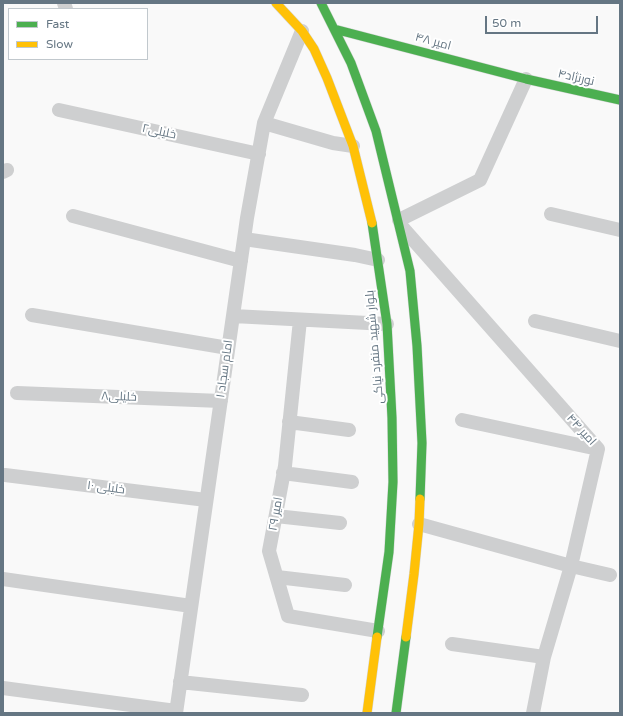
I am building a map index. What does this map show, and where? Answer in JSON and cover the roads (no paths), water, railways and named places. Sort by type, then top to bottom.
[{"type":"main road","name":"بلوار شهید منفرد نیاکی","points":[[276,3],[302,31],[314,49],[327,78],[353,146],[371,217],[387,324],[392,418],[393,482],[389,552],[367,713]]},
{"type":"main road","points":[[321,3],[351,63],[376,131],[410,271],[417,346],[422,443],[419,524],[396,713]]},
{"type":"main road","points":[[295,10],[302,31]]},
{"type":"main road","name":"امیر ۴۸","points":[[334,29],[526,79]]},
{"type":"main road","name":"نورنژاد۴","points":[[526,79],[620,100]]},
{"type":"street","name":"امام سجاد ۱","points":[[176,712],[244,239],[264,123],[302,31]]},
{"type":"street","points":[[399,222],[480,180],[526,79]]},
{"type":"street","name":"خلیلی۲","points":[[59,110],[259,154]]},
{"type":"street","points":[[264,123],[333,143],[353,146]]},
{"type":"street","points":[[551,214],[620,230]]},
{"type":"street","points":[[73,216],[241,261]]},
{"type":"street","name":"امیر ۴۴","points":[[399,222],[598,449],[571,566],[544,657],[533,713]]},
{"type":"street","points":[[244,239],[355,255],[378,260]]},
{"type":"street","points":[[32,315],[228,348]]},
{"type":"street","points":[[233,316],[387,324]]},
{"type":"street","name":"امیر ۲۹","points":[[300,320],[284,473],[270,551],[288,616],[378,631]]},
{"type":"street","points":[[535,321],[620,341]]},
{"type":"street","name":"خلیلی۸","points":[[17,392],[221,401]]},
{"type":"street","points":[[462,420],[598,449]]},
{"type":"street","points":[[290,422],[349,430]]},
{"type":"street","points":[[284,473],[352,482]]},
{"type":"street","name":"خلیلی ۱۰","points":[[5,475],[206,500]]},
{"type":"street","points":[[276,516],[340,523]]},
{"type":"street","points":[[419,524],[571,566],[610,575]]},
{"type":"street","points":[[277,577],[345,585]]},
{"type":"street","points":[[3,580],[191,606]]},
{"type":"street","points":[[452,644],[544,657]]},
{"type":"street","points":[[180,682],[302,695]]},
{"type":"street","points":[[3,688],[176,712]]}]
